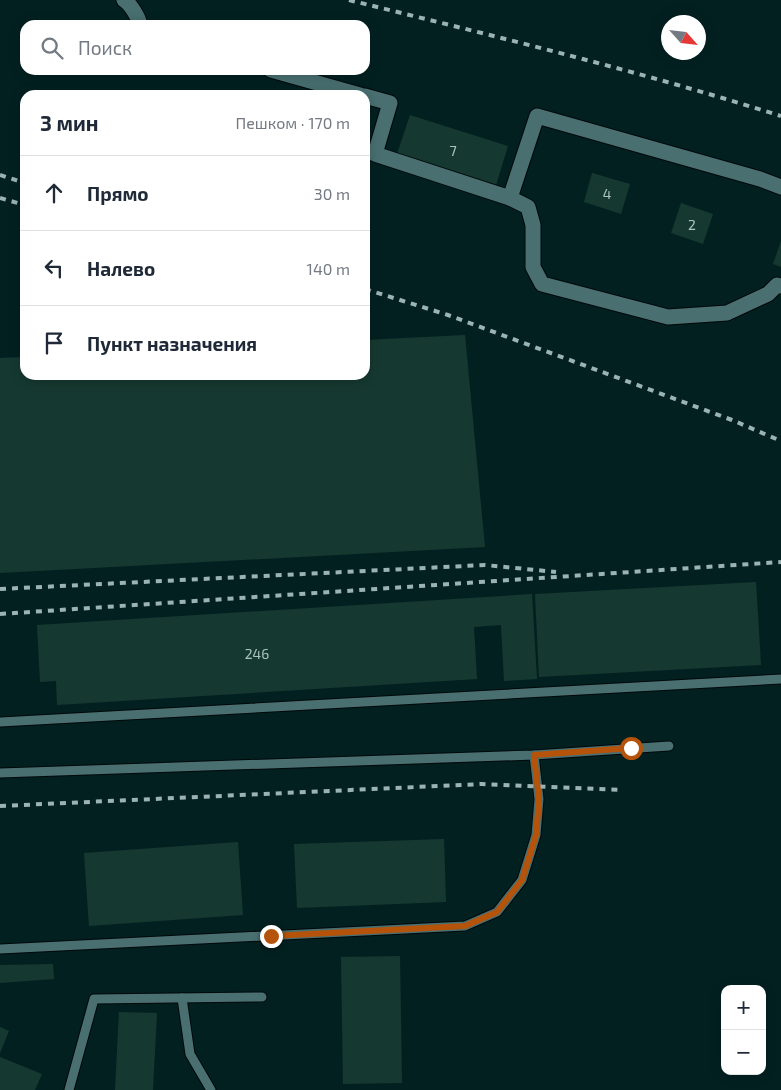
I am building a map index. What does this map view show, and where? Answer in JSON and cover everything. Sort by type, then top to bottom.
[{"type":"street","points":[[124,0],[128,2],[139,20]]},
{"type":"street","points":[[289,75],[342,90]]},
{"type":"street","points":[[370,97],[390,103],[375,154],[510,198],[528,207],[533,225],[533,267],[542,284],[668,316],[727,313],[768,294],[776,285],[781,286]]},
{"type":"street","points":[[510,198],[537,116],[760,179],[781,187]]},
{"type":"lane","points":[[0,722],[781,679]]},
{"type":"lane","points":[[0,773],[534,755],[669,746]]},
{"type":"lane","points":[[0,949],[465,926],[497,912],[522,880],[536,835],[539,800],[534,755]]},
{"type":"lane","points":[[69,1090],[94,999],[262,997]]},
{"type":"lane","points":[[182,998],[190,1054],[211,1090]]},
{"type":"building","points":[[410,115],[508,146],[496,185],[397,154]]},
{"type":"building","points":[[592,173],[630,184],[621,214],[584,202]]},
{"type":"building","points":[[681,203],[713,214],[703,244],[671,233]]},
{"type":"building","points":[[781,241],[781,267],[773,264]]},
{"type":"building","points":[[465,335],[485,547],[0,573],[0,358],[20,357],[20,380],[370,380],[370,340]]},
{"type":"building","points":[[756,582],[761,665],[539,677],[535,594]]},
{"type":"building","points":[[532,594],[537,679],[504,681],[501,625],[474,627],[477,679],[57,705],[56,681],[40,682],[37,625]]},
{"type":"building","points":[[444,839],[446,902],[297,908],[294,844]]},
{"type":"building","points":[[238,842],[243,915],[89,926],[84,853]]},
{"type":"building","points":[[400,956],[402,1083],[343,1084],[341,957]]},
{"type":"building","points":[[53,964],[54,979],[0,983],[0,965]]},
{"type":"building","points":[[119,1012],[157,1013],[153,1090],[115,1090]]},
{"type":"building","points":[[0,1027],[9,1031],[0,1053]]},
{"type":"building","points":[[0,1057],[42,1074],[35,1090],[0,1090]]},
{"type":"railway","points":[[349,0],[620,69],[781,116]]},
{"type":"railway","points":[[0,175],[20,181]]},
{"type":"railway","points":[[0,198],[20,204]]},
{"type":"railway","points":[[370,291],[448,315],[732,420],[781,441]]},
{"type":"railway","points":[[0,614],[781,562]]},
{"type":"railway","points":[[0,589],[485,565],[556,572]]},
{"type":"railway","points":[[0,806],[482,784],[623,790]]},
{"type":"route","points":[[271,936],[465,926],[497,912],[522,880],[536,835],[539,800],[534,755],[631,748]]}]
